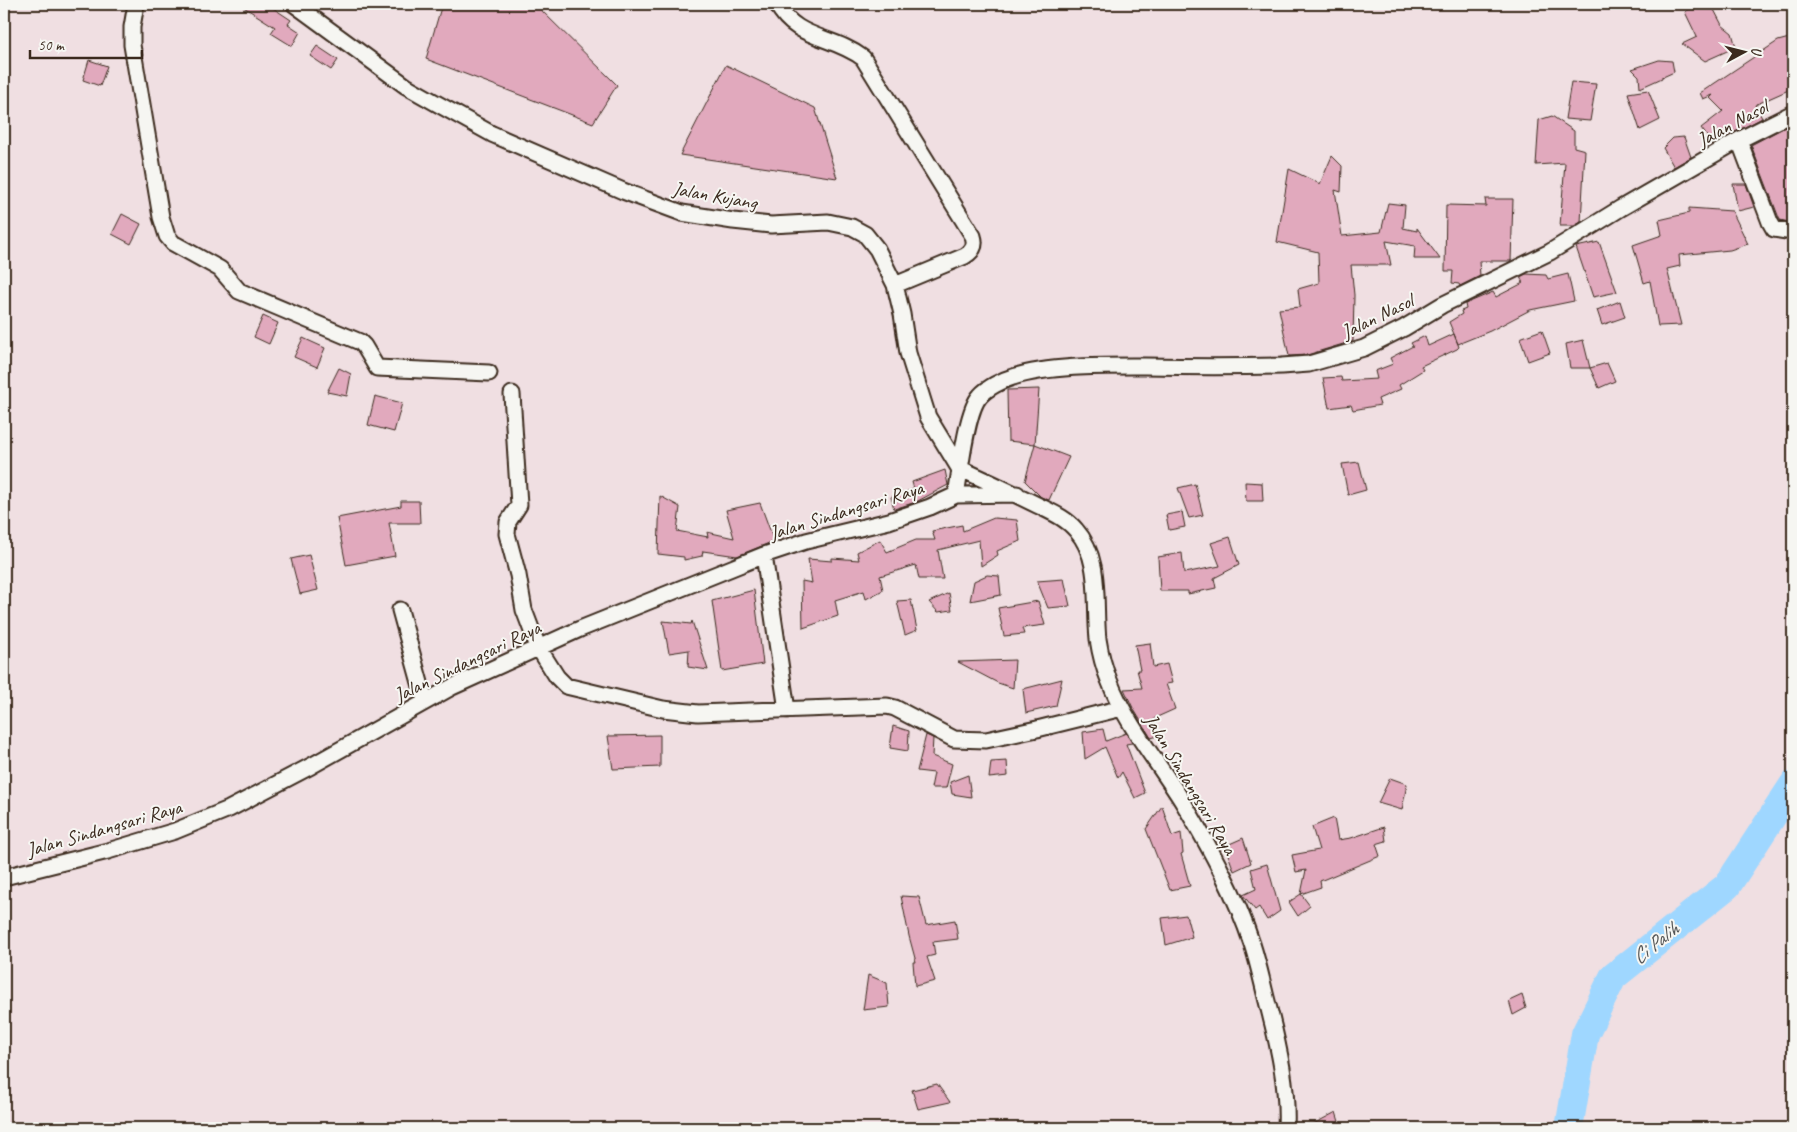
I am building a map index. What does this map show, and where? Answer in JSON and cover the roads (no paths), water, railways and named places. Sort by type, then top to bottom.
[{"type":"street","points":[[136,4],[132,27],[132,45],[162,217],[167,236],[173,243],[220,270],[239,291],[360,342],[377,368],[489,373]]},
{"type":"street","name":"Jalan Kujang","points":[[294,4],[406,86],[436,104],[492,134],[623,191],[682,213],[733,221],[771,224],[828,222],[852,227],[866,234],[877,249],[896,285],[908,353],[928,417],[959,468]]},
{"type":"street","points":[[777,4],[789,22],[797,28],[848,49],[863,58],[973,236],[975,241],[970,253],[896,285]]},
{"type":"street","name":"Jalan Nasol","points":[[959,468],[974,408],[980,396],[993,386],[1012,377],[1056,369],[1108,366],[1282,366],[1309,364],[1336,358],[1364,348],[1404,328],[1442,305],[1550,252],[1621,208],[1739,140],[1793,113]]},
{"type":"street","points":[[1739,140],[1770,222],[1774,228],[1793,232]]},
{"type":"street","points":[[512,394],[519,505],[508,522],[507,534],[518,575],[524,610],[538,647],[557,677],[566,686],[680,712],[698,713],[887,706],[954,739],[986,740],[1122,708]]},
{"type":"street","points":[[956,495],[959,468]]},
{"type":"street","name":"Jalan Sindangsari Raya","points":[[959,468],[1063,518],[1076,529],[1085,541],[1094,569],[1098,640],[1108,680],[1144,745],[1183,803],[1231,890],[1252,944],[1275,1031],[1287,1107],[1286,1128]]},
{"type":"street","name":"Jalan Sindangsari Raya","points":[[4,877],[108,851],[175,831],[229,809],[311,766],[426,701],[538,647],[764,555],[806,541],[888,521],[930,507],[956,495],[1016,494]]},
{"type":"street","points":[[764,555],[787,710]]},
{"type":"street","points":[[400,610],[426,701]]},
{"type":"waterway","name":"Ci Palih","points":[[1569,1128],[1585,1034],[1613,977],[1727,886],[1793,785]]}]
